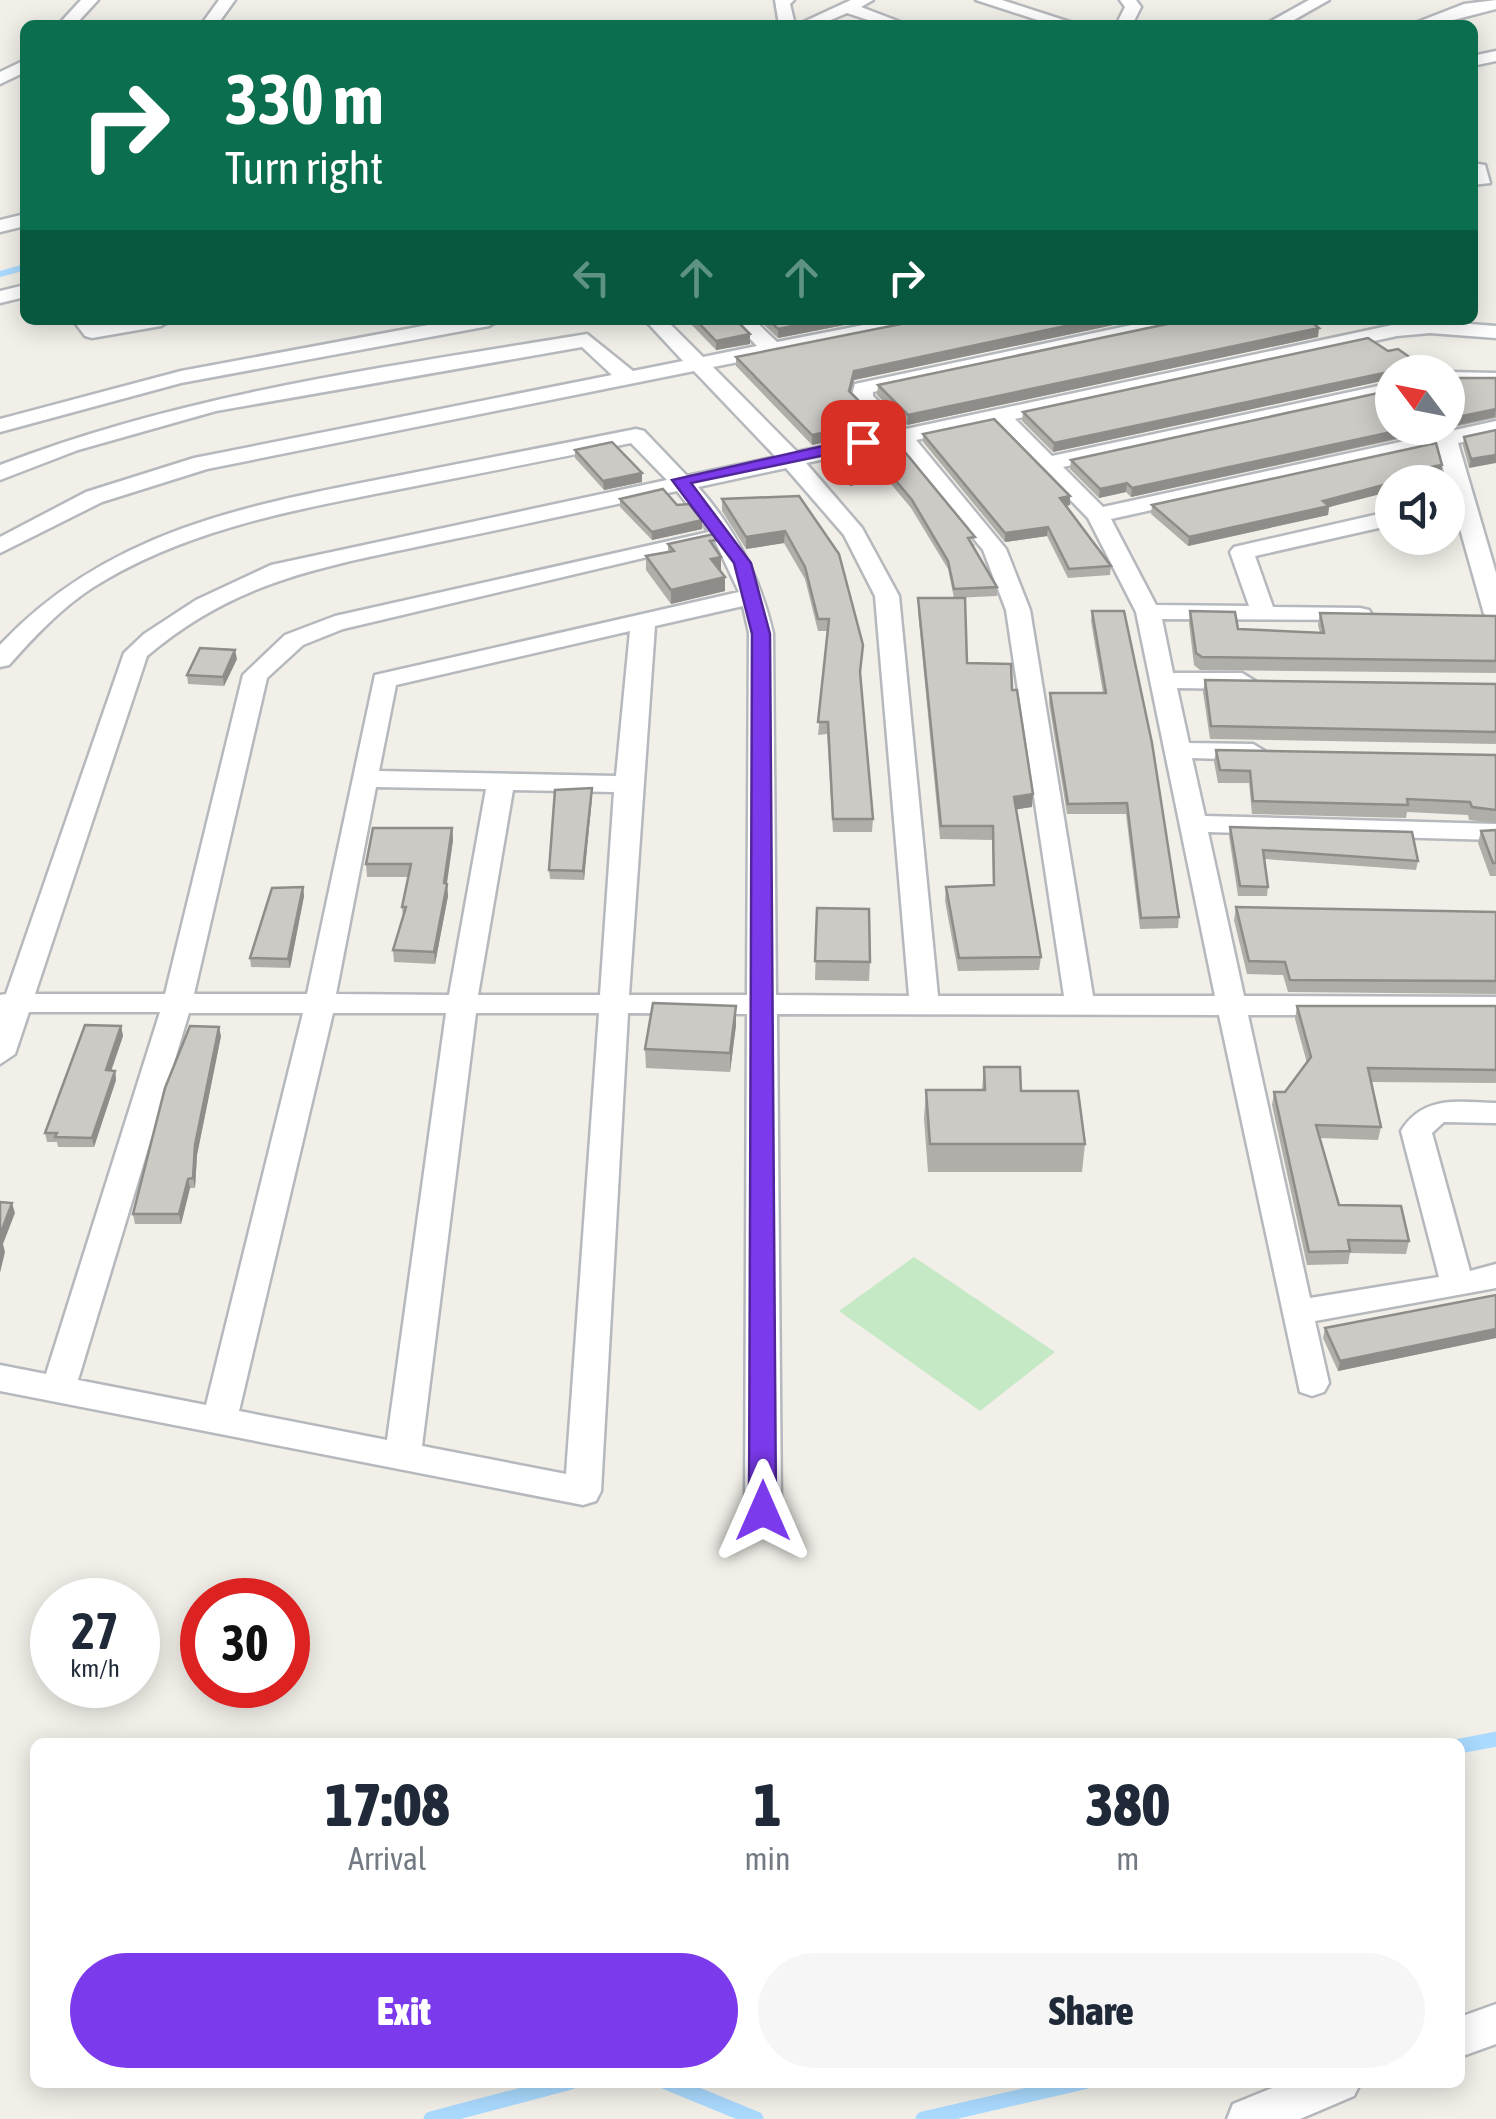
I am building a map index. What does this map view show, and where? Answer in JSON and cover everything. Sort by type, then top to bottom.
[{"type":"street","points":[[71,20],[90,0]]},
{"type":"street","points":[[818,20],[865,0]]},
{"type":"street","points":[[984,0],[1054,20]]},
{"type":"street","points":[[1282,20],[1320,0]]},
{"type":"street","points":[[1432,20],[1470,7],[1496,4]]},
{"type":"street","points":[[846,8],[884,20]]},
{"type":"street","points":[[87,325],[92,332],[132,325]]},
{"type":"street","points":[[0,422],[173,366],[385,325]]},
{"type":"street","points":[[0,422],[181,376],[462,325]]},
{"type":"street","points":[[659,325],[790,458],[854,534],[886,596],[906,767],[924,1004]]},
{"type":"street","points":[[747,325],[772,349]]},
{"type":"street","points":[[0,546],[94,497],[156,475],[894,325]]},
{"type":"street","points":[[1080,1004],[1018,610],[994,549],[900,435],[862,398],[862,388],[1160,325]]},
{"type":"street","points":[[0,1054],[9,1003],[136,653],[166,626],[210,600],[279,570],[680,480],[1420,325]]},
{"type":"street","points":[[1444,325],[1496,332]]},
{"type":"street","points":[[0,473],[54,449],[189,410],[587,340],[628,378]]},
{"type":"street","points":[[1465,378],[1496,379]]},
{"type":"street","points":[[1050,463],[1375,393]]},
{"type":"street","points":[[998,414],[1098,515],[1148,612],[1312,1384]]},
{"type":"street","points":[[1465,433],[1496,428]]},
{"type":"street","points":[[0,660],[59,598],[108,566],[169,536],[270,508],[636,436],[680,480],[742,563],[754,596],[762,681],[763,1511]]},
{"type":"street","points":[[1098,515],[1405,445]]},
{"type":"street","points":[[1264,614],[1242,552],[1375,522]]},
{"type":"street","points":[[58,1389],[177,1004],[255,675],[276,652],[335,623],[724,534]]},
{"type":"street","points":[[1465,535],[1490,616]]},
{"type":"street","points":[[220,1420],[320,1004],[384,680],[754,596]]},
{"type":"street","points":[[1148,612],[1380,616]]},
{"type":"street","points":[[0,1378],[583,1491],[628,784],[643,622]]},
{"type":"street","points":[[1160,680],[1259,681]]},
{"type":"street","points":[[1176,750],[1289,752]]},
{"type":"street","points":[[366,779],[628,784]]},
{"type":"street","points":[[404,1455],[462,1004],[501,780]]},
{"type":"street","points":[[1193,824],[1496,832]]},
{"type":"street","points":[[1212,908],[1250,908]]},
{"type":"street","points":[[9,1003],[1496,1006]]},
{"type":"street","points":[[1458,1286],[1416,1131],[1436,1112],[1496,1113]]},
{"type":"street","points":[[1296,1312],[1458,1286],[1496,1276]]},
{"type":"street","points":[[1465,2035],[1496,2024]]},
{"type":"street","points":[[1248,2119],[1324,2088]]},
{"type":"green space","points":[[914,1257],[1055,1352],[980,1411],[839,1311]]},
{"type":"building","points":[[701,325],[741,325],[750,334],[716,341]]},
{"type":"building","points":[[896,325],[1070,325],[854,371],[849,391],[879,421],[812,435],[736,357]]},
{"type":"building","points":[[1162,325],[1319,328],[908,415],[878,385]]},
{"type":"building","points":[[1368,338],[1388,351],[1398,349],[1407,355],[1375,355],[1375,375],[1054,443],[1023,412]]},
{"type":"building","points":[[1465,378],[1496,378],[1496,409],[1465,415]]},
{"type":"building","points":[[1375,394],[1375,436],[1132,488],[1127,483],[1100,489],[1071,460]]},
{"type":"building","points":[[994,419],[1070,496],[1060,498],[1111,566],[1069,569],[1048,527],[1005,533],[923,434]]},
{"type":"building","points":[[1496,430],[1496,455],[1471,459],[1465,437]]},
{"type":"building","points":[[895,440],[975,537],[968,538],[997,587],[954,589],[948,561],[912,500],[887,470],[851,477],[828,454]]},
{"type":"building","points":[[612,442],[642,473],[603,481],[575,450]]},
{"type":"building","points":[[1427,445],[1437,445],[1442,465],[1375,465],[1375,487],[1323,501],[1329,506],[1189,537],[1152,505]]},
{"type":"building","points":[[663,489],[677,505],[689,504],[702,520],[652,532],[620,499]]},
{"type":"building","points":[[799,496],[839,554],[863,645],[860,672],[873,819],[833,819],[828,722],[818,722],[829,619],[818,619],[805,567],[785,531],[746,537],[722,499]]},
{"type":"building","points":[[714,534],[717,540],[710,541],[721,557],[711,559],[725,577],[671,590],[646,556],[674,551],[668,544]]},
{"type":"building","points":[[918,598],[965,598],[967,663],[1011,664],[1012,690],[1017,690],[1033,794],[1014,797],[1041,957],[959,958],[946,887],[994,885],[993,826],[941,826]]},
{"type":"building","points":[[1092,611],[1124,611],[1152,743],[1179,917],[1141,918],[1127,803],[1068,804],[1050,693],[1106,693]]},
{"type":"building","points":[[1190,611],[1235,612],[1238,629],[1324,633],[1320,613],[1496,616],[1496,661],[1202,657],[1196,653]]},
{"type":"building","points":[[200,648],[235,650],[223,677],[187,675]]},
{"type":"building","points":[[1205,680],[1496,684],[1496,732],[1211,726]]},
{"type":"building","points":[[1216,750],[1496,755],[1496,810],[1472,807],[1470,802],[1407,799],[1408,805],[1253,801],[1250,771],[1220,770]]},
{"type":"building","points":[[592,788],[583,871],[549,870],[555,790]]},
{"type":"building","points":[[1230,827],[1412,832],[1418,861],[1263,850],[1268,887],[1240,886]]},
{"type":"building","points":[[373,828],[452,828],[444,883],[447,884],[434,952],[393,950],[406,907],[402,907],[411,864],[366,864]]},
{"type":"building","points":[[1496,830],[1496,863],[1493,863],[1481,831]]},
{"type":"building","points":[[303,887],[288,959],[250,958],[272,888]]},
{"type":"building","points":[[1236,907],[1496,912],[1496,981],[1290,980],[1285,962],[1249,961]]},
{"type":"building","points":[[817,908],[869,909],[870,962],[815,961]]},
{"type":"building","points":[[653,1003],[736,1006],[730,1053],[645,1049]]},
{"type":"building","points":[[1297,1006],[1496,1006],[1496,1070],[1368,1068],[1381,1127],[1316,1125],[1339,1205],[1401,1206],[1409,1241],[1348,1240],[1350,1251],[1309,1252],[1274,1092],[1285,1092],[1311,1057]]},
{"type":"building","points":[[85,1025],[121,1026],[106,1070],[115,1071],[92,1138],[55,1137],[57,1133],[45,1133]]},
{"type":"building","points":[[190,1026],[219,1027],[195,1145],[193,1178],[188,1179],[179,1214],[133,1214],[165,1088]]},
{"type":"building","points":[[984,1067],[1020,1067],[1021,1091],[1078,1091],[1085,1144],[930,1144],[926,1090],[985,1090]]},
{"type":"building","points":[[0,1202],[12,1203],[0,1235]]},
{"type":"building","points":[[1496,1295],[1496,1329],[1340,1361],[1325,1328]]},
{"type":"waterway","points":[[0,274],[20,268]]},
{"type":"waterway","points":[[1465,1745],[1496,1739]]},
{"type":"waterway","points":[[431,2119],[548,2088]]},
{"type":"waterway","points":[[681,2088],[756,2119]]},
{"type":"waterway","points":[[923,2119],[1058,2088]]},
{"type":"route","points":[[763,1511],[761,634],[754,596],[742,563],[680,480],[863,442]]}]
